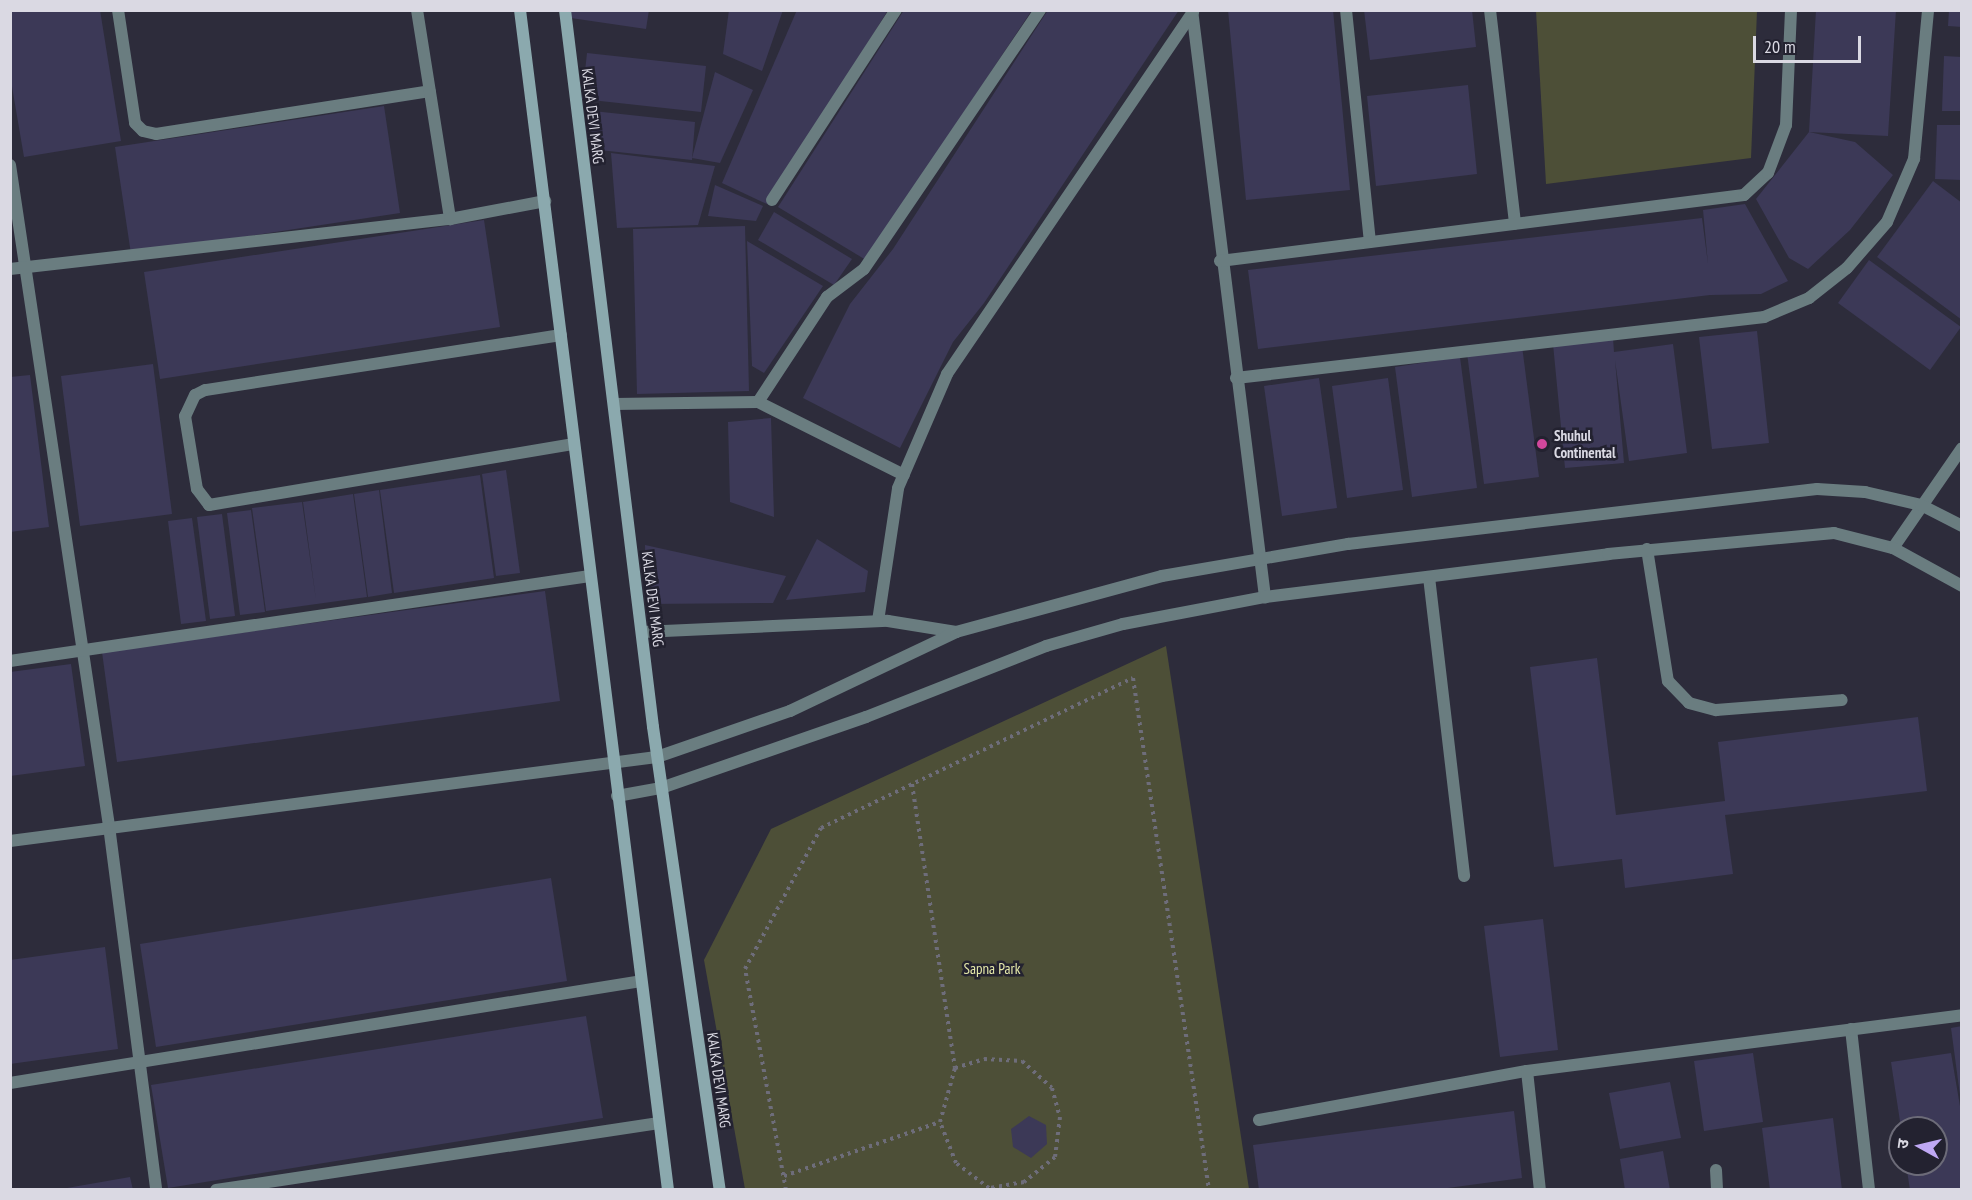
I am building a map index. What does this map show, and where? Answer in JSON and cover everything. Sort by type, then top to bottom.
[{"type":"street","points":[[118,10],[135,123],[143,131],[156,134],[430,90]]},
{"type":"street","points":[[417,10],[450,219]]},
{"type":"street","points":[[520,10],[545,201],[611,766],[617,796],[668,1190]]},
{"type":"street","name":"KALKA DEVI MARG","points":[[565,10],[661,788],[720,1190]]},
{"type":"street","points":[[772,200],[896,10]]},
{"type":"street","points":[[758,402],[827,297],[864,269],[1041,10]]},
{"type":"street","points":[[1346,10],[1370,242]]},
{"type":"street","points":[[1490,10],[1515,224]]},
{"type":"street","points":[[1220,261],[1744,195],[1768,173],[1786,125],[1791,10]]},
{"type":"street","points":[[1236,378],[1764,317],[1809,298],[1847,268],[1887,222],[1914,159],[1928,10]]},
{"type":"street","points":[[1192,11],[1220,261],[1265,597]]},
{"type":"street","points":[[878,621],[881,579],[904,475],[947,374],[1192,11]]},
{"type":"street","points":[[10,165],[81,652],[109,826],[156,1190]]},
{"type":"street","points":[[10,269],[450,219],[545,201]]},
{"type":"street","points":[[561,335],[205,390],[195,395],[185,416],[197,489],[209,505],[574,444]]},
{"type":"street","points":[[614,404],[758,402],[904,475]]},
{"type":"street","points":[[1893,548],[1962,448]]},
{"type":"street","points":[[10,841],[109,826],[611,766],[657,757],[790,711],[956,632],[1162,576],[1259,559],[1762,493],[1865,492],[1922,505],[1962,526]]},
{"type":"street","points":[[617,796],[661,788],[866,717],[1046,646],[1123,624],[1265,597],[1647,549],[1834,533],[1893,548],[1962,586]]},
{"type":"street","points":[[1647,549],[1668,681],[1689,703],[1716,710],[1842,700]]},
{"type":"street","points":[[10,661],[590,576]]},
{"type":"street","points":[[1429,576],[1464,876]]},
{"type":"street","points":[[642,632],[878,621],[956,632]]},
{"type":"street","points":[[10,1083],[140,1064],[640,981]]},
{"type":"street","points":[[1259,1120],[1527,1071],[1962,1015]]},
{"type":"street","points":[[1851,1029],[1869,1190]]},
{"type":"street","points":[[1527,1071],[1540,1190]]},
{"type":"street","points":[[216,1190],[659,1123]]},
{"type":"street","points":[[1716,1170],[1717,1190]]},
{"type":"path","points":[[786,1190],[745,969],[820,828],[1133,678],[1209,1190]]},
{"type":"path","points":[[912,784],[955,1068],[940,1122],[956,1163],[989,1189],[1023,1182],[1055,1157],[1058,1107],[1052,1088],[1022,1061],[984,1059],[955,1068]]},
{"type":"path","points":[[784,1176],[940,1122]]},
{"type":"green space","points":[[1536,11],[1757,11],[1751,158],[1546,184]]},
{"type":"green space","name":"Sapna Park","points":[[1166,646],[1249,1189],[745,1189],[704,960],[771,829]]},
{"type":"building","points":[[10,10],[100,10],[121,141],[24,157],[10,75]]},
{"type":"building","points":[[565,10],[649,10],[646,29],[564,17]]},
{"type":"building","points":[[729,10],[783,10],[762,71],[723,54]]},
{"type":"building","points":[[797,10],[888,10],[769,205],[722,183]]},
{"type":"building","points":[[904,10],[1032,10],[866,260],[778,207]]},
{"type":"building","points":[[1048,10],[1179,10],[984,303],[953,342],[900,448],[803,398],[850,304],[893,249]]},
{"type":"building","points":[[1228,10],[1333,10],[1350,190],[1246,200]]},
{"type":"building","points":[[1364,10],[1472,10],[1476,47],[1370,60]]},
{"type":"building","points":[[1816,10],[1896,10],[1888,136],[1809,132]]},
{"type":"building","points":[[1949,10],[1962,10],[1962,27],[1948,26]]},
{"type":"building","points":[[587,53],[706,66],[701,112],[582,99]]},
{"type":"building","points":[[1944,56],[1962,57],[1962,111],[1942,111]]},
{"type":"building","points":[[715,72],[753,90],[720,163],[692,158]]},
{"type":"building","points":[[1468,85],[1477,174],[1376,186],[1367,96]]},
{"type":"building","points":[[384,106],[400,213],[131,254],[115,147]]},
{"type":"building","points":[[593,111],[695,122],[692,160],[590,149]]},
{"type":"building","points":[[1937,125],[1962,125],[1962,180],[1935,179]]},
{"type":"building","points":[[1809,132],[1855,142],[1893,175],[1850,230],[1808,269],[1789,258],[1756,199]]},
{"type":"building","points":[[611,153],[715,166],[698,225],[617,228]]},
{"type":"building","points":[[1933,181],[1962,203],[1962,320],[1877,257]]},
{"type":"building","points":[[715,185],[763,206],[756,221],[708,216]]},
{"type":"building","points":[[1745,204],[1788,281],[1761,294],[1710,295],[1258,349],[1248,270],[1702,218],[1708,264],[1703,210]]},
{"type":"building","points":[[774,212],[852,259],[834,285],[758,240]]},
{"type":"building","points":[[484,220],[500,327],[160,379],[144,272]]},
{"type":"building","points":[[745,226],[749,391],[637,394],[633,229]]},
{"type":"building","points":[[747,241],[823,286],[764,373],[752,366]]},
{"type":"building","points":[[1869,260],[1961,327],[1930,370],[1838,303]]},
{"type":"building","points":[[1757,331],[1769,443],[1712,449],[1699,337]]},
{"type":"building","points":[[1613,338],[1614,352],[1673,344],[1687,453],[1629,461],[1615,360],[1624,463],[1565,468],[1553,344]]},
{"type":"building","points":[[1522,346],[1539,477],[1484,484],[1467,353]]},
{"type":"building","points":[[1460,357],[1477,488],[1412,497],[1395,367]]},
{"type":"building","points":[[153,364],[172,514],[80,526],[61,376]]},
{"type":"building","points":[[30,375],[49,527],[10,532],[10,377]]},
{"type":"building","points":[[1319,378],[1337,508],[1282,516],[1264,386]]},
{"type":"building","points":[[1388,378],[1403,490],[1347,498],[1332,386]]},
{"type":"building","points":[[771,418],[774,517],[730,502],[728,422]]},
{"type":"building","points":[[506,470],[520,573],[496,576],[482,474]]},
{"type":"building","points":[[480,475],[494,578],[394,593],[380,490]]},
{"type":"building","points":[[379,490],[392,593],[368,597],[354,494]]},
{"type":"building","points":[[353,494],[367,597],[266,611],[252,508],[302,502],[316,600],[303,502]]},
{"type":"building","points":[[251,510],[265,612],[240,615],[227,513]]},
{"type":"building","points":[[222,514],[235,616],[210,619],[197,517]]},
{"type":"building","points":[[192,518],[206,621],[181,624],[168,521]]},
{"type":"building","points":[[817,539],[868,571],[865,592],[786,600]]},
{"type":"building","points":[[645,545],[786,576],[773,603],[646,604]]},
{"type":"building","points":[[545,591],[560,701],[117,762],[102,652]]},
{"type":"building","points":[[1597,658],[1616,815],[1725,801],[1718,742],[1918,717],[1927,791],[1725,815],[1733,874],[1625,888],[1622,859],[1554,867],[1530,667]]},
{"type":"building","points":[[71,664],[85,766],[10,776],[10,672]]},
{"type":"building","points":[[551,878],[567,981],[156,1047],[140,944]]},
{"type":"building","points":[[1543,919],[1558,1050],[1500,1057],[1484,926]]},
{"type":"building","points":[[105,947],[118,1049],[10,1064],[10,960]]},
{"type":"building","points":[[586,1016],[603,1118],[168,1188],[151,1085]]},
{"type":"building","points":[[1962,1026],[1962,1095],[1960,1095],[1951,1028]]},
{"type":"building","points":[[1753,1053],[1763,1122],[1704,1131],[1694,1061]]},
{"type":"building","points":[[1951,1053],[1962,1118],[1962,1190],[1910,1190],[1908,1176],[1948,1176],[1948,1116],[1899,1116],[1891,1062]]},
{"type":"building","points":[[1670,1082],[1681,1138],[1620,1149],[1609,1093]]},
{"type":"building","points":[[1514,1111],[1522,1178],[1433,1190],[1259,1190],[1253,1145]]},
{"type":"building","points":[[1029,1116],[1046,1125],[1047,1144],[1031,1158],[1013,1147],[1011,1129]]},
{"type":"building","points":[[1833,1118],[1842,1190],[1770,1190],[1762,1128]]},
{"type":"building","points":[[1663,1151],[1670,1190],[1625,1190],[1620,1159]]},
{"type":"building","points":[[130,1177],[133,1190],[67,1190],[67,1188]]},
{"type":"place","name":"Shuhul Continental","points":[[1542,444]]}]
